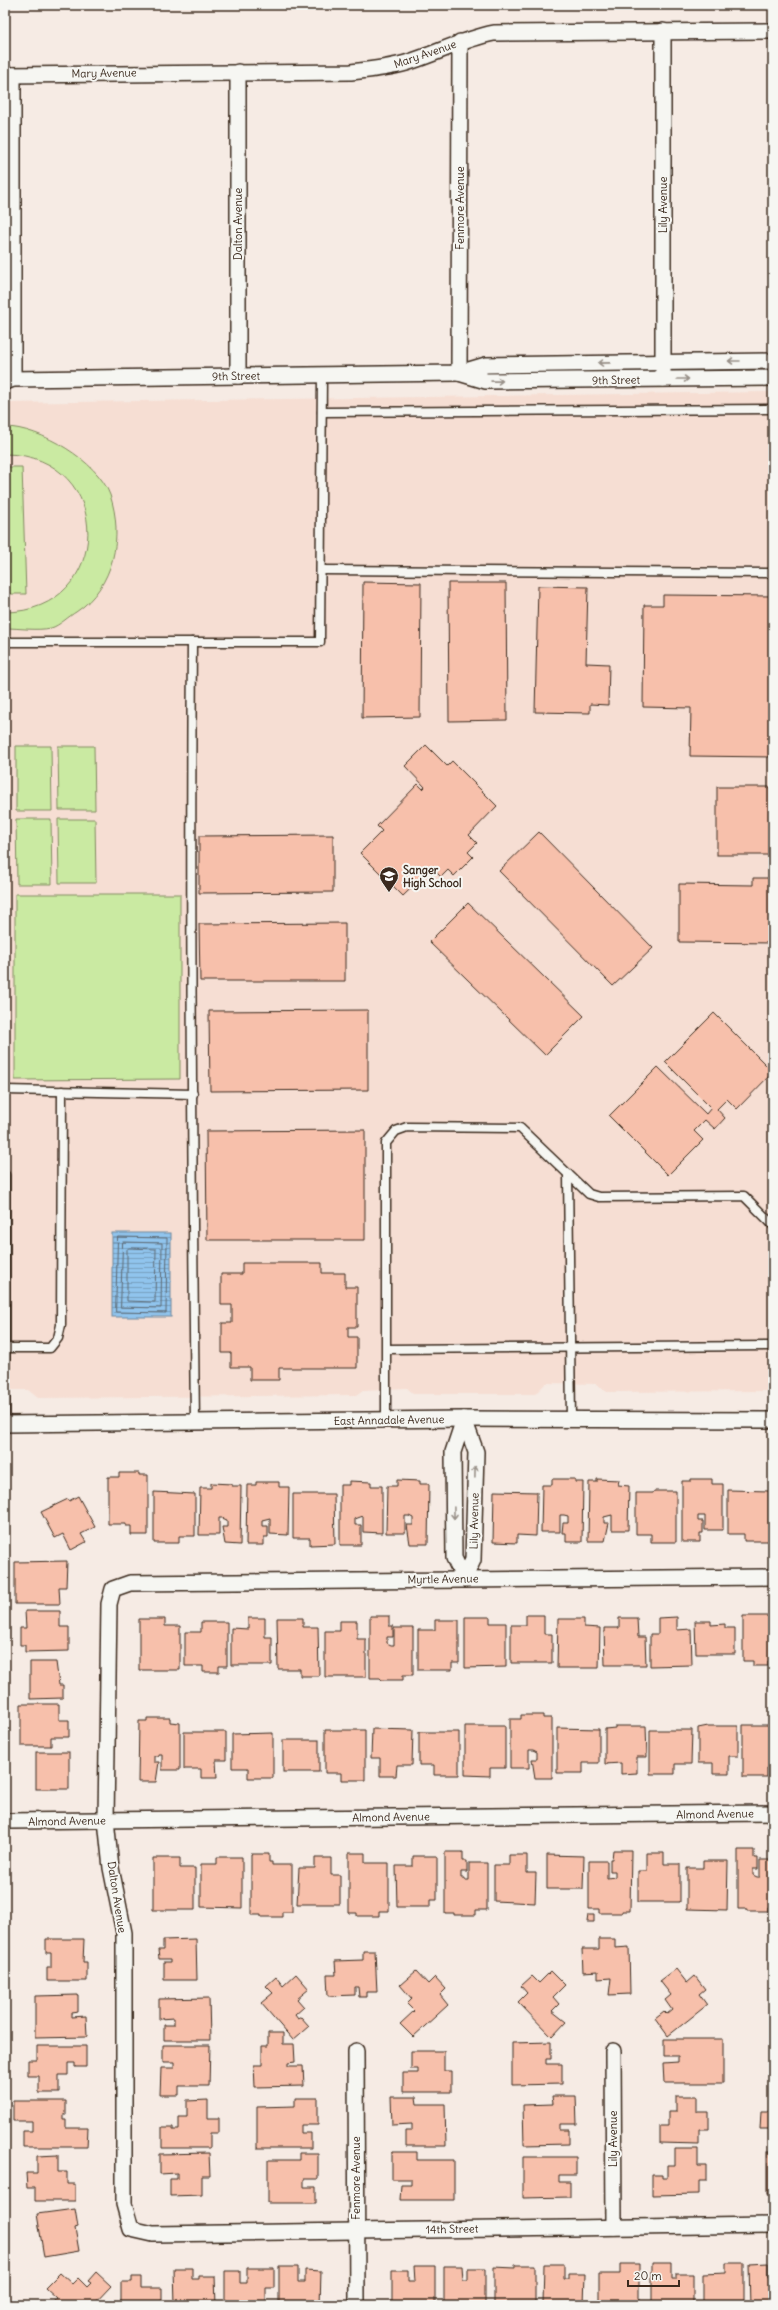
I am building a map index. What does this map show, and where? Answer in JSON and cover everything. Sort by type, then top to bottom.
[{"type":"street","name":"Lily Avenue","points":[[663,31],[663,379]]},
{"type":"street","name":"Mary Avenue","points":[[9,75],[351,72],[380,69],[406,63],[460,42],[494,33],[773,31]]},
{"type":"street","name":"Fenmore Avenue","points":[[459,373],[460,42]]},
{"type":"street","name":"Dalton Avenue","points":[[238,72],[238,376]]},
{"type":"street","points":[[8,379],[9,75]]},
{"type":"street","name":"9th Street","points":[[8,379],[459,373],[486,365],[773,361]]},
{"type":"street","name":"9th Street","points":[[459,373],[486,381],[773,378]]},
{"type":"street","name":"Lily Avenue","points":[[464,1419],[453,1452],[454,1558],[464,1579]]},
{"type":"street","name":"Lily Avenue","points":[[464,1419],[476,1452],[473,1560],[464,1579]]},
{"type":"street","name":"East Annadale Avenue","points":[[5,1424],[464,1419],[773,1420]]},
{"type":"street","name":"Myrtle Avenue","points":[[113,1589],[130,1583],[773,1577]]},
{"type":"street","name":"Dalton Avenue","points":[[113,1589],[109,1604],[106,1820],[111,1868],[124,1933],[124,2204],[132,2229]]},
{"type":"street","name":"Almond Avenue","points":[[9,1821],[773,1813]]},
{"type":"street","name":"Fenmore Avenue","points":[[356,2051],[357,2305]]},
{"type":"street","name":"Lily Avenue","points":[[613,2052],[614,2227]]},
{"type":"street","name":"14th Street","points":[[132,2229],[153,2234],[773,2225]]},
{"type":"lane","points":[[5,642],[320,642],[322,374]]},
{"type":"lane","points":[[322,412],[773,409]]},
{"type":"lane","points":[[321,570],[773,573]]},
{"type":"lane","points":[[192,642],[190,965],[193,1094],[195,1423]]},
{"type":"lane","points":[[5,1090],[193,1094]]},
{"type":"lane","points":[[6,1348],[50,1348],[58,1338],[61,1325],[62,1091]]},
{"type":"lane","points":[[386,1420],[386,1143],[396,1130],[407,1127],[520,1128],[589,1194],[599,1197],[744,1196],[773,1225]]},
{"type":"lane","points":[[568,1174],[571,1419]]},
{"type":"lane","points":[[5,1175],[5,1424]]},
{"type":"lane","points":[[387,1349],[773,1346]]},
{"type":"shaded area","name":"Sanger High School","points":[[773,392],[773,1391],[607,1392],[596,1384],[546,1383],[535,1394],[414,1394],[407,1388],[363,1390],[356,1395],[38,1398],[28,1390],[5,1390],[5,403]]},
{"type":"green space","points":[[5,427],[34,433],[66,448],[81,459],[103,482],[110,495],[114,511],[116,527],[115,543],[112,560],[107,575],[99,589],[89,601],[61,623],[51,628],[5,628],[5,612],[41,605],[67,587],[82,562],[88,533],[83,504],[68,479],[42,461],[5,454]]},
{"type":"green space","points":[[5,467],[22,467],[26,594],[5,594]]},
{"type":"green space","points":[[16,746],[51,746],[52,811],[16,811]]},
{"type":"green space","points":[[58,746],[94,746],[95,810],[59,810]]},
{"type":"green space","points":[[16,819],[51,819],[52,884],[17,884]]},
{"type":"green space","points":[[58,819],[95,819],[96,883],[59,883]]},
{"type":"green space","points":[[15,894],[180,894],[180,1079],[15,1080]]},
{"type":"water","points":[[112,1233],[171,1233],[171,1317],[112,1317]]},
{"type":"building","points":[[363,582],[421,583],[420,717],[362,718]]},
{"type":"building","points":[[448,583],[506,583],[507,720],[449,721]]},
{"type":"building","points":[[538,586],[588,587],[586,663],[609,664],[608,705],[590,704],[590,713],[535,712]]},
{"type":"building","points":[[663,595],[773,596],[773,757],[690,756],[691,708],[643,707],[644,605],[663,605]]},
{"type":"building","points":[[426,745],[447,766],[452,761],[497,806],[469,835],[477,843],[468,852],[473,857],[454,876],[448,870],[441,877],[432,868],[403,896],[360,853],[382,831],[377,826],[418,784],[423,789],[425,787],[405,766]]},
{"type":"building","points":[[717,787],[773,787],[773,855],[717,855]]},
{"type":"building","points":[[539,832],[653,948],[613,986],[499,871]]},
{"type":"building","points":[[333,835],[333,892],[199,893],[199,836]]},
{"type":"building","points":[[753,878],[773,878],[773,943],[679,942],[679,884],[753,885]]},
{"type":"building","points":[[468,903],[584,1016],[545,1055],[429,942]]},
{"type":"building","points":[[345,923],[345,981],[200,981],[199,924]]},
{"type":"building","points":[[368,1010],[368,1090],[210,1091],[209,1011]]},
{"type":"building","points":[[714,1013],[773,1072],[737,1109],[727,1099],[717,1109],[725,1118],[715,1129],[705,1120],[694,1131],[703,1140],[668,1175],[609,1116],[658,1067],[706,1114],[711,1108],[665,1062]]},
{"type":"building","points":[[365,1130],[365,1240],[207,1240],[206,1131]]},
{"type":"building","points":[[242,1263],[322,1263],[322,1273],[345,1273],[345,1287],[357,1287],[357,1327],[348,1327],[348,1337],[357,1337],[357,1368],[279,1368],[279,1380],[250,1380],[250,1367],[231,1367],[231,1353],[222,1353],[222,1323],[232,1323],[232,1305],[221,1305],[221,1274],[242,1274]]},
{"type":"building","points":[[119,1473],[139,1473],[139,1475],[148,1475],[148,1535],[131,1535],[131,1526],[126,1526],[126,1524],[108,1524],[108,1477],[119,1477]]},
{"type":"building","points":[[552,1479],[575,1479],[575,1482],[583,1482],[582,1542],[566,1542],[566,1533],[562,1533],[563,1523],[568,1523],[568,1516],[564,1515],[560,1515],[560,1532],[541,1532],[542,1485],[552,1485]]},
{"type":"building","points":[[597,1479],[619,1480],[618,1485],[629,1486],[628,1530],[612,1530],[612,1515],[604,1517],[604,1523],[609,1523],[605,1541],[588,1541],[589,1482],[597,1482]]},
{"type":"building","points":[[691,1479],[712,1479],[712,1484],[723,1484],[723,1530],[705,1530],[705,1516],[698,1516],[698,1521],[703,1521],[703,1533],[700,1533],[700,1542],[682,1542],[682,1481],[691,1481]]},
{"type":"building","points":[[397,1480],[420,1481],[420,1484],[429,1484],[428,1544],[410,1544],[407,1525],[413,1525],[413,1518],[409,1516],[405,1516],[405,1533],[386,1533],[387,1486],[397,1486]]},
{"type":"building","points":[[349,1481],[371,1482],[371,1486],[382,1486],[382,1533],[363,1532],[363,1516],[355,1519],[355,1525],[361,1525],[361,1545],[340,1545],[340,1485],[349,1485]]},
{"type":"building","points":[[256,1482],[279,1482],[279,1487],[289,1487],[288,1535],[270,1534],[270,1518],[262,1520],[262,1526],[268,1526],[268,1537],[264,1537],[264,1545],[246,1545],[247,1485],[256,1485]]},
{"type":"building","points":[[211,1483],[241,1486],[240,1545],[225,1544],[222,1527],[227,1527],[227,1520],[222,1518],[219,1518],[219,1535],[199,1535],[200,1488],[211,1488]]},
{"type":"building","points":[[728,1490],[769,1491],[769,1541],[744,1541],[744,1534],[728,1534]]},
{"type":"building","points":[[494,1491],[537,1492],[536,1536],[517,1535],[517,1543],[493,1542]]},
{"type":"building","points":[[654,1491],[676,1491],[676,1542],[651,1542],[651,1534],[636,1534],[636,1493],[653,1493]]},
{"type":"building","points":[[154,1492],[195,1494],[195,1536],[179,1536],[179,1543],[154,1543]]},
{"type":"building","points":[[293,1494],[334,1494],[335,1544],[310,1545],[310,1538],[293,1538]]},
{"type":"building","points":[[78,1496],[95,1527],[81,1534],[86,1542],[71,1550],[63,1534],[55,1538],[41,1512],[68,1499],[69,1501]]},
{"type":"building","points":[[67,1561],[66,1587],[59,1587],[60,1604],[15,1604],[15,1562]]},
{"type":"building","points":[[25,1611],[60,1611],[60,1627],[69,1627],[69,1651],[25,1652],[25,1645],[20,1645],[20,1628],[26,1628]]},
{"type":"building","points":[[526,1615],[544,1615],[544,1634],[552,1634],[552,1663],[511,1663],[511,1625],[526,1625]]},
{"type":"building","points":[[370,1616],[389,1616],[389,1626],[393,1626],[393,1637],[387,1637],[387,1643],[391,1645],[394,1645],[394,1628],[413,1628],[413,1675],[403,1675],[403,1680],[382,1680],[380,1678],[370,1678]]},
{"type":"building","points":[[743,1616],[770,1616],[770,1626],[773,1626],[773,1661],[768,1661],[768,1666],[753,1666],[753,1661],[743,1661]]},
{"type":"building","points":[[465,1617],[490,1617],[490,1623],[506,1623],[506,1667],[465,1668]]},
{"type":"building","points":[[677,1617],[677,1630],[691,1629],[692,1665],[650,1666],[650,1634],[658,1634],[658,1618]]},
{"type":"building","points":[[248,1618],[265,1618],[265,1637],[272,1637],[272,1665],[231,1665],[231,1628],[248,1629]]},
{"type":"building","points":[[277,1618],[303,1618],[303,1627],[318,1627],[319,1676],[300,1676],[300,1669],[278,1669]]},
{"type":"building","points":[[619,1618],[637,1618],[638,1637],[645,1637],[646,1665],[605,1665],[604,1628],[619,1628]]},
{"type":"building","points":[[139,1619],[165,1619],[165,1626],[180,1626],[180,1670],[139,1670]]},
{"type":"building","points":[[558,1619],[584,1619],[584,1627],[600,1628],[599,1668],[557,1668]]},
{"type":"building","points":[[435,1620],[459,1620],[459,1663],[452,1663],[452,1670],[418,1670],[418,1630],[435,1630]]},
{"type":"building","points":[[340,1621],[357,1621],[357,1639],[366,1639],[366,1677],[325,1677],[325,1631],[340,1631]]},
{"type":"building","points":[[695,1621],[711,1621],[711,1625],[725,1624],[725,1628],[735,1628],[735,1654],[696,1654]]},
{"type":"building","points":[[201,1622],[227,1622],[227,1666],[219,1666],[219,1672],[203,1672],[203,1666],[185,1666],[185,1632],[201,1632]]},
{"type":"building","points":[[30,1662],[56,1662],[59,1685],[63,1685],[63,1698],[30,1699]]},
{"type":"building","points":[[21,1704],[59,1704],[59,1720],[69,1720],[69,1737],[51,1737],[51,1746],[21,1746]]},
{"type":"building","points":[[521,1715],[543,1715],[543,1718],[552,1718],[552,1778],[535,1778],[532,1759],[537,1759],[537,1752],[533,1750],[529,1750],[529,1768],[510,1768],[510,1719],[521,1719]]},
{"type":"building","points":[[147,1718],[170,1718],[170,1722],[180,1723],[180,1770],[162,1770],[162,1754],[158,1754],[158,1756],[154,1756],[154,1762],[159,1762],[156,1782],[138,1782],[139,1721],[147,1721]]},
{"type":"building","points":[[743,1725],[773,1725],[773,1770],[767,1768],[767,1777],[743,1777]]},
{"type":"building","points":[[465,1726],[505,1726],[505,1768],[490,1768],[490,1776],[465,1775]]},
{"type":"building","points":[[615,1726],[646,1726],[647,1757],[637,1757],[637,1773],[621,1774],[621,1763],[605,1764],[605,1729],[615,1728]]},
{"type":"building","points":[[708,1726],[738,1726],[738,1756],[729,1756],[729,1774],[713,1774],[713,1763],[698,1763],[698,1728]]},
{"type":"building","points":[[557,1728],[599,1729],[599,1763],[583,1763],[583,1773],[557,1773]]},
{"type":"building","points":[[372,1729],[413,1730],[412,1765],[397,1765],[396,1776],[380,1776],[380,1758],[371,1758]]},
{"type":"building","points":[[325,1730],[365,1730],[365,1780],[341,1780],[341,1773],[325,1773]]},
{"type":"building","points":[[650,1730],[692,1730],[691,1764],[675,1764],[675,1774],[650,1774]]},
{"type":"building","points":[[184,1732],[226,1732],[226,1760],[216,1760],[217,1778],[201,1778],[201,1769],[184,1769]]},
{"type":"building","points":[[419,1732],[459,1732],[459,1775],[434,1775],[434,1765],[419,1765]]},
{"type":"building","points":[[273,1733],[273,1778],[248,1778],[248,1768],[232,1768],[232,1734]]},
{"type":"building","points":[[283,1740],[319,1740],[319,1772],[283,1772]]},
{"type":"building","points":[[36,1752],[69,1752],[69,1789],[36,1789]]},
{"type":"building","points":[[613,1850],[631,1850],[630,1911],[622,1911],[622,1913],[599,1913],[599,1909],[589,1909],[589,1861],[607,1861],[607,1878],[615,1877],[615,1871],[610,1871],[610,1859],[612,1859]]},
{"type":"building","points":[[738,1850],[754,1850],[754,1858],[758,1858],[758,1869],[753,1869],[753,1875],[757,1877],[760,1877],[760,1860],[773,1860],[773,1907],[768,1907],[768,1911],[747,1911],[747,1909],[738,1909]]},
{"type":"building","points":[[445,1852],[463,1852],[463,1861],[467,1861],[467,1872],[461,1872],[461,1878],[465,1878],[465,1880],[469,1880],[469,1863],[487,1863],[487,1910],[476,1910],[476,1915],[454,1915],[454,1913],[445,1913]]},
{"type":"building","points":[[349,1853],[365,1853],[365,1863],[389,1863],[389,1911],[379,1911],[379,1916],[357,1916],[357,1913],[349,1913]]},
{"type":"building","points":[[647,1853],[664,1853],[664,1864],[680,1864],[680,1902],[638,1902],[638,1871],[647,1871]]},
{"type":"building","points":[[251,1854],[269,1854],[269,1862],[272,1862],[272,1865],[292,1865],[292,1912],[282,1912],[282,1917],[261,1917],[261,1915],[251,1915]]},
{"type":"building","points":[[509,1855],[527,1855],[527,1873],[536,1873],[535,1903],[494,1901],[494,1865],[509,1865]]},
{"type":"building","points":[[547,1855],[584,1856],[583,1889],[547,1889]]},
{"type":"building","points":[[413,1856],[437,1856],[437,1900],[430,1900],[430,1907],[397,1907],[396,1866],[413,1866]]},
{"type":"building","points":[[217,1857],[242,1857],[242,1908],[201,1907],[201,1864],[217,1864]]},
{"type":"building","points":[[153,1858],[180,1858],[180,1868],[195,1868],[195,1910],[153,1910]]},
{"type":"building","points":[[315,1858],[331,1858],[331,1875],[340,1875],[340,1904],[297,1904],[299,1868],[315,1868]]},
{"type":"building","points":[[703,1861],[728,1861],[727,1910],[687,1909],[687,1868],[703,1868]]},
{"type":"building","points":[[588,1915],[594,1915],[594,1922],[587,1922]]},
{"type":"building","points":[[46,1939],[84,1939],[83,1962],[87,1962],[87,1981],[47,1981],[47,1968],[51,1968],[51,1953],[46,1953]]},
{"type":"building","points":[[196,1939],[197,1980],[164,1980],[164,1962],[170,1962],[170,1959],[159,1959],[158,1950],[163,1950],[163,1940]]},
{"type":"building","points":[[599,1939],[615,1939],[615,1948],[629,1947],[630,1994],[609,1995],[611,1978],[598,1979],[598,1971],[583,1972],[582,1949],[599,1949]]},
{"type":"building","points":[[771,1939],[773,1939],[773,1981],[771,1981]]},
{"type":"building","points":[[363,1951],[375,1951],[377,1992],[366,1992],[366,1997],[359,1997],[358,1987],[355,1987],[355,1995],[328,1996],[327,1975],[336,1975],[335,1961],[363,1960]]},
{"type":"building","points":[[676,1969],[687,1983],[695,1976],[705,1989],[699,1994],[707,2005],[668,2036],[655,2018],[664,2011],[667,2014],[672,2010],[665,2000],[671,1995],[660,1981]]},
{"type":"building","points":[[416,1971],[428,1984],[435,1977],[446,1989],[440,1995],[448,2005],[413,2037],[400,2024],[414,2011],[407,2004],[412,1999],[400,1985]]},
{"type":"building","points":[[551,1971],[565,1985],[553,1997],[559,2004],[552,2011],[566,2022],[552,2037],[518,2002],[527,1993],[521,1986],[532,1976],[539,1983]]},
{"type":"building","points":[[296,1974],[309,1989],[297,1999],[304,2007],[295,2015],[298,2019],[301,2017],[309,2026],[293,2040],[261,2003],[273,1993],[266,1986],[276,1977],[283,1986]]},
{"type":"building","points":[[770,1989],[773,1989],[773,2031],[771,2031]]},
{"type":"building","points":[[78,1995],[78,2012],[71,2013],[71,2017],[86,2016],[87,2037],[35,2038],[35,1996]]},
{"type":"building","points":[[209,1998],[210,2040],[164,2040],[164,2025],[174,2025],[174,2018],[159,2019],[159,1999]]},
{"type":"building","points":[[268,2033],[283,2033],[283,2044],[294,2044],[295,2062],[288,2063],[288,2066],[303,2066],[304,2086],[255,2087],[254,2065],[262,2065],[262,2046],[268,2046]]},
{"type":"building","points":[[664,2039],[723,2039],[723,2083],[664,2083],[663,2063],[678,2062],[678,2056],[664,2056]]},
{"type":"building","points":[[551,2042],[551,2059],[546,2059],[546,2064],[562,2064],[562,2084],[512,2085],[512,2043]]},
{"type":"building","points":[[771,2043],[773,2043],[773,2085],[770,2085]]},
{"type":"building","points":[[163,2045],[210,2045],[209,2086],[179,2086],[179,2095],[160,2095],[161,2068],[174,2068],[174,2062],[163,2062]]},
{"type":"building","points":[[37,2046],[86,2046],[86,2067],[75,2067],[75,2063],[68,2063],[68,2075],[59,2075],[59,2093],[39,2093],[39,2076],[28,2076],[28,2060],[37,2060]]},
{"type":"building","points":[[411,2051],[444,2051],[444,2071],[451,2071],[451,2092],[403,2092],[403,2073],[418,2073],[418,2069],[411,2069]]},
{"type":"building","points":[[552,2096],[576,2096],[577,2124],[559,2124],[559,2130],[569,2130],[569,2144],[524,2145],[523,2105],[553,2104]]},
{"type":"building","points":[[676,2096],[697,2096],[697,2112],[709,2112],[709,2129],[699,2129],[699,2144],[660,2143],[660,2126],[668,2126],[668,2112],[676,2112]]},
{"type":"building","points":[[771,2096],[773,2096],[773,2142],[771,2142],[771,2129],[760,2129],[761,2111],[771,2111]]},
{"type":"building","points":[[391,2097],[416,2097],[417,2104],[445,2104],[446,2146],[406,2146],[406,2131],[412,2131],[412,2124],[392,2125]]},
{"type":"building","points":[[295,2098],[318,2098],[318,2125],[301,2125],[301,2133],[311,2133],[311,2148],[257,2148],[257,2107],[295,2106]]},
{"type":"building","points":[[208,2100],[208,2118],[219,2118],[219,2133],[210,2133],[210,2148],[162,2148],[162,2127],[173,2127],[173,2130],[179,2130],[179,2117],[187,2117],[187,2101]]},
{"type":"building","points":[[13,2101],[66,2101],[66,2115],[63,2115],[63,2120],[66,2120],[66,2128],[88,2128],[87,2147],[23,2147],[23,2131],[32,2131],[32,2121],[13,2121]]},
{"type":"building","points":[[675,2149],[698,2149],[698,2166],[706,2166],[706,2181],[699,2181],[699,2194],[652,2195],[652,2175],[662,2175],[662,2178],[667,2178],[667,2165],[675,2165]]},
{"type":"building","points":[[392,2152],[417,2152],[417,2160],[454,2160],[454,2200],[400,2200],[401,2185],[411,2185],[411,2179],[392,2179]]},
{"type":"building","points":[[767,2152],[773,2152],[773,2194],[767,2194]]},
{"type":"building","points":[[209,2153],[210,2176],[202,2176],[202,2195],[170,2196],[170,2179],[177,2179],[177,2173],[160,2174],[160,2154]]},
{"type":"building","points":[[299,2153],[318,2153],[318,2179],[304,2179],[304,2187],[316,2187],[316,2203],[268,2203],[268,2160],[299,2160]]},
{"type":"building","points":[[58,2155],[58,2172],[67,2172],[67,2184],[75,2184],[75,2201],[35,2201],[35,2188],[27,2188],[26,2173],[37,2173],[37,2156]]},
{"type":"building","points":[[523,2157],[576,2157],[576,2175],[559,2175],[559,2182],[570,2182],[570,2197],[523,2198]]},
{"type":"building","points":[[75,2209],[78,2227],[75,2228],[79,2251],[44,2257],[37,2214]]},
{"type":"building","points":[[652,2263],[672,2263],[672,2279],[676,2279],[676,2274],[693,2274],[693,2305],[652,2305]]},
{"type":"building","points":[[726,2263],[744,2263],[744,2304],[703,2304],[703,2274],[726,2273]]},
{"type":"building","points":[[768,2263],[768,2278],[773,2278],[773,2305],[750,2305],[749,2264]]},
{"type":"building","points":[[544,2264],[564,2264],[564,2279],[568,2279],[568,2274],[585,2274],[584,2305],[543,2305]]},
{"type":"building","points":[[620,2264],[639,2264],[639,2305],[599,2305],[599,2274],[620,2274]]},
{"type":"building","points":[[515,2265],[535,2265],[535,2305],[494,2305],[494,2267],[515,2268]]},
{"type":"building","points":[[414,2266],[435,2266],[435,2305],[392,2305],[392,2270],[408,2270],[408,2282],[415,2282]]},
{"type":"building","points":[[444,2266],[462,2266],[463,2280],[468,2280],[468,2269],[485,2269],[485,2305],[444,2305]]},
{"type":"building","points":[[279,2267],[298,2267],[298,2282],[305,2282],[305,2270],[321,2271],[320,2305],[279,2305]]},
{"type":"building","points":[[174,2268],[192,2268],[192,2279],[199,2279],[199,2276],[215,2276],[216,2305],[175,2305]]},
{"type":"building","points":[[247,2268],[274,2268],[274,2288],[266,2288],[266,2305],[225,2305],[225,2271],[240,2271],[240,2283],[247,2283]]},
{"type":"building","points":[[96,2272],[111,2286],[93,2305],[52,2305],[57,2299],[45,2288],[60,2273],[72,2284],[78,2278],[87,2287],[91,2283],[88,2281]]},
{"type":"building","points":[[132,2277],[141,2277],[141,2288],[162,2288],[162,2305],[121,2305],[121,2282],[132,2282]]},
{"type":"place","name":"Sanger High School","points":[[389,893]]}]
